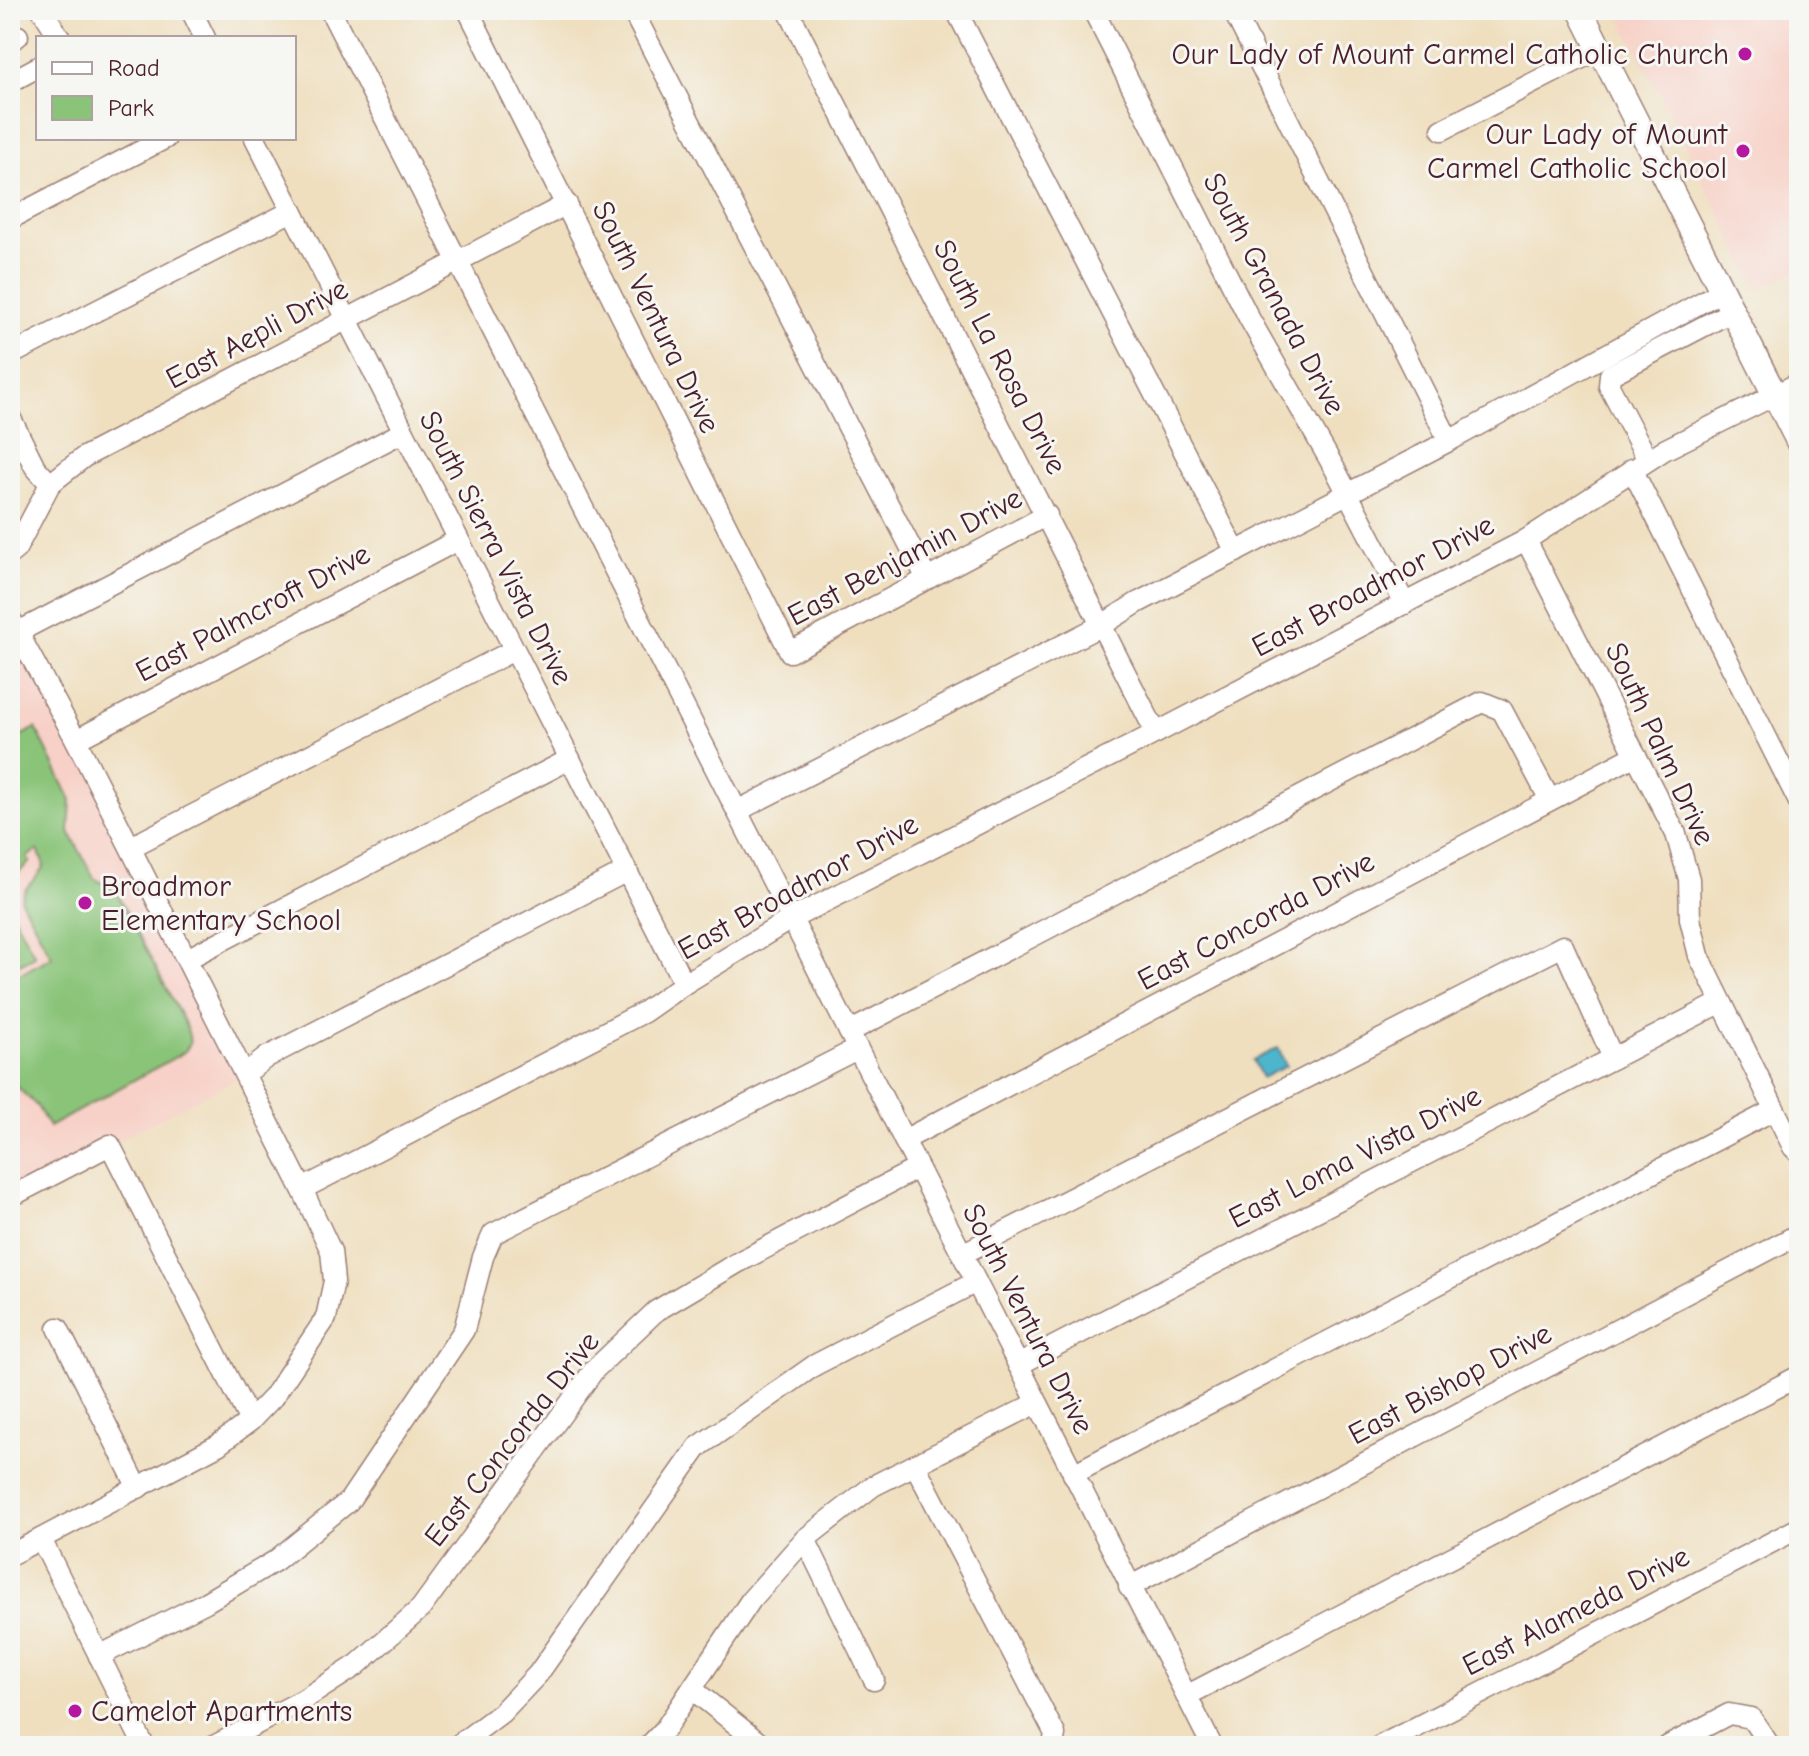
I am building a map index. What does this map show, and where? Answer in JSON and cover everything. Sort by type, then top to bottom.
[{"type":"main road","points":[[1580,10],[1799,443]]},
{"type":"street","points":[[42,10],[59,36]]},
{"type":"street","points":[[191,10],[204,36]]},
{"type":"street","name":"South Ventura Drive","points":[[330,10],[1212,1746]]},
{"type":"street","name":"South Ventura Drive","points":[[468,10],[790,652]]},
{"type":"street","points":[[632,10],[927,579]]},
{"type":"street","name":"South La Rosa Drive","points":[[788,10],[1156,733]]},
{"type":"street","points":[[956,10],[1236,552]]},
{"type":"street","name":"South Granada Drive","points":[[1093,10],[1249,318],[1348,494],[1405,604]]},
{"type":"street","points":[[1233,10],[1449,441]]},
{"type":"street","points":[[1442,130],[1599,49]]},
{"type":"street","points":[[10,82],[36,68]]},
{"type":"street","points":[[120,140],[130,157]]},
{"type":"street","points":[[10,219],[162,140]]},
{"type":"street","name":"South Sierra Vista Drive","points":[[256,140],[684,984]]},
{"type":"street","name":"East Aepli Drive","points":[[10,554],[16,549],[50,484],[84,457],[567,204]]},
{"type":"street","points":[[10,355],[292,211]]},
{"type":"street","points":[[737,811],[1102,625],[1137,603],[1449,441],[1728,301]]},
{"type":"street","points":[[1728,301],[1610,375],[1609,386],[1640,464],[1799,802]]},
{"type":"street","name":"East Broadmor Drive","points":[[302,1189],[644,1012],[791,919],[1526,540],[1640,464],[1799,383]]},
{"type":"street","points":[[10,417],[35,467],[50,484]]},
{"type":"street","points":[[13,1545],[41,1539],[218,1445],[250,1421],[273,1397],[326,1318],[334,1281],[331,1251],[302,1189],[131,847],[14,625],[403,432]]},
{"type":"street","name":"East Benjamin Drive","points":[[790,652],[1047,515]]},
{"type":"street","name":"East Palmcroft Drive","points":[[76,740],[458,540]]},
{"type":"street","name":"South Palm Drive","points":[[1526,540],[1676,834],[1689,879],[1690,919],[1699,956],[1774,1110],[1799,1153]]},
{"type":"street","points":[[131,847],[514,650]]},
{"type":"street","points":[[99,1656],[206,1602],[275,1561],[349,1501],[464,1330],[483,1257],[493,1234],[1482,702],[1502,710],[1550,800]]},
{"type":"street","name":"East Concorda Drive","points":[[904,1140],[1636,755]]},
{"type":"street","points":[[187,959],[570,759]]},
{"type":"street","points":[[245,1074],[267,1057],[627,871]]},
{"type":"street","points":[[962,1254],[1563,946],[1613,1058]]},
{"type":"street","name":"East Loma Vista Drive","points":[[1018,1365],[1720,1003]]},
{"type":"street","points":[[1073,1474],[1774,1110]]},
{"type":"street","points":[[10,1197],[110,1145],[250,1421]]},
{"type":"street","name":"East Concorda Drive","points":[[214,1746],[303,1700],[357,1665],[421,1608],[594,1370],[656,1311],[737,1263],[918,1168]]},
{"type":"street","name":"East Bishop Drive","points":[[1129,1587],[1799,1234]]},
{"type":"street","points":[[457,1746],[501,1713],[538,1674],[698,1447],[815,1365],[976,1282]]},
{"type":"street","points":[[58,1328],[138,1488]]},
{"type":"street","points":[[1186,1696],[1799,1376]]},
{"type":"street","points":[[649,1746],[665,1729],[751,1600],[805,1539],[873,1486],[1037,1403]]},
{"type":"street","points":[[915,1465],[1055,1734],[1053,1746]]},
{"type":"street","name":"East Alameda Drive","points":[[1380,1746],[1797,1535]]},
{"type":"street","points":[[41,1539],[144,1746]]},
{"type":"street","points":[[805,1539],[874,1680]]},
{"type":"street","points":[[692,1689],[763,1746]]},
{"type":"street","points":[[1668,1746],[1729,1714],[1751,1718],[1770,1746]]},
{"type":"shaded area","name":"Our Lady of Mount Carmel Catholic School","points":[[1617,10],[1799,10],[1799,269],[1758,290]]},
{"type":"shaded area","name":"Broadmor Elementary School","points":[[10,618],[245,1074],[10,1197]]},
{"type":"green space","points":[[36,728],[71,800],[69,831],[94,878],[119,897],[186,1026],[190,1041],[181,1054],[49,1127],[37,1106],[10,1080],[10,979],[52,957],[21,900],[44,865],[38,850],[27,857],[30,862],[10,880],[10,741]]},
{"type":"green space","points":[[10,909],[35,956],[10,969]]},
{"type":"water","points":[[1278,1048],[1286,1066],[1262,1078],[1253,1060]]},
{"type":"place","name":"Our Lady of Mount Carmel Catholic Church","points":[[1745,54]]},
{"type":"place","name":"Our Lady of Mount Carmel Catholic School","points":[[1743,151]]},
{"type":"place","name":"Broadmor Elementary School","points":[[85,903]]},
{"type":"place","name":"Camelot Apartments","points":[[75,1711]]}]
